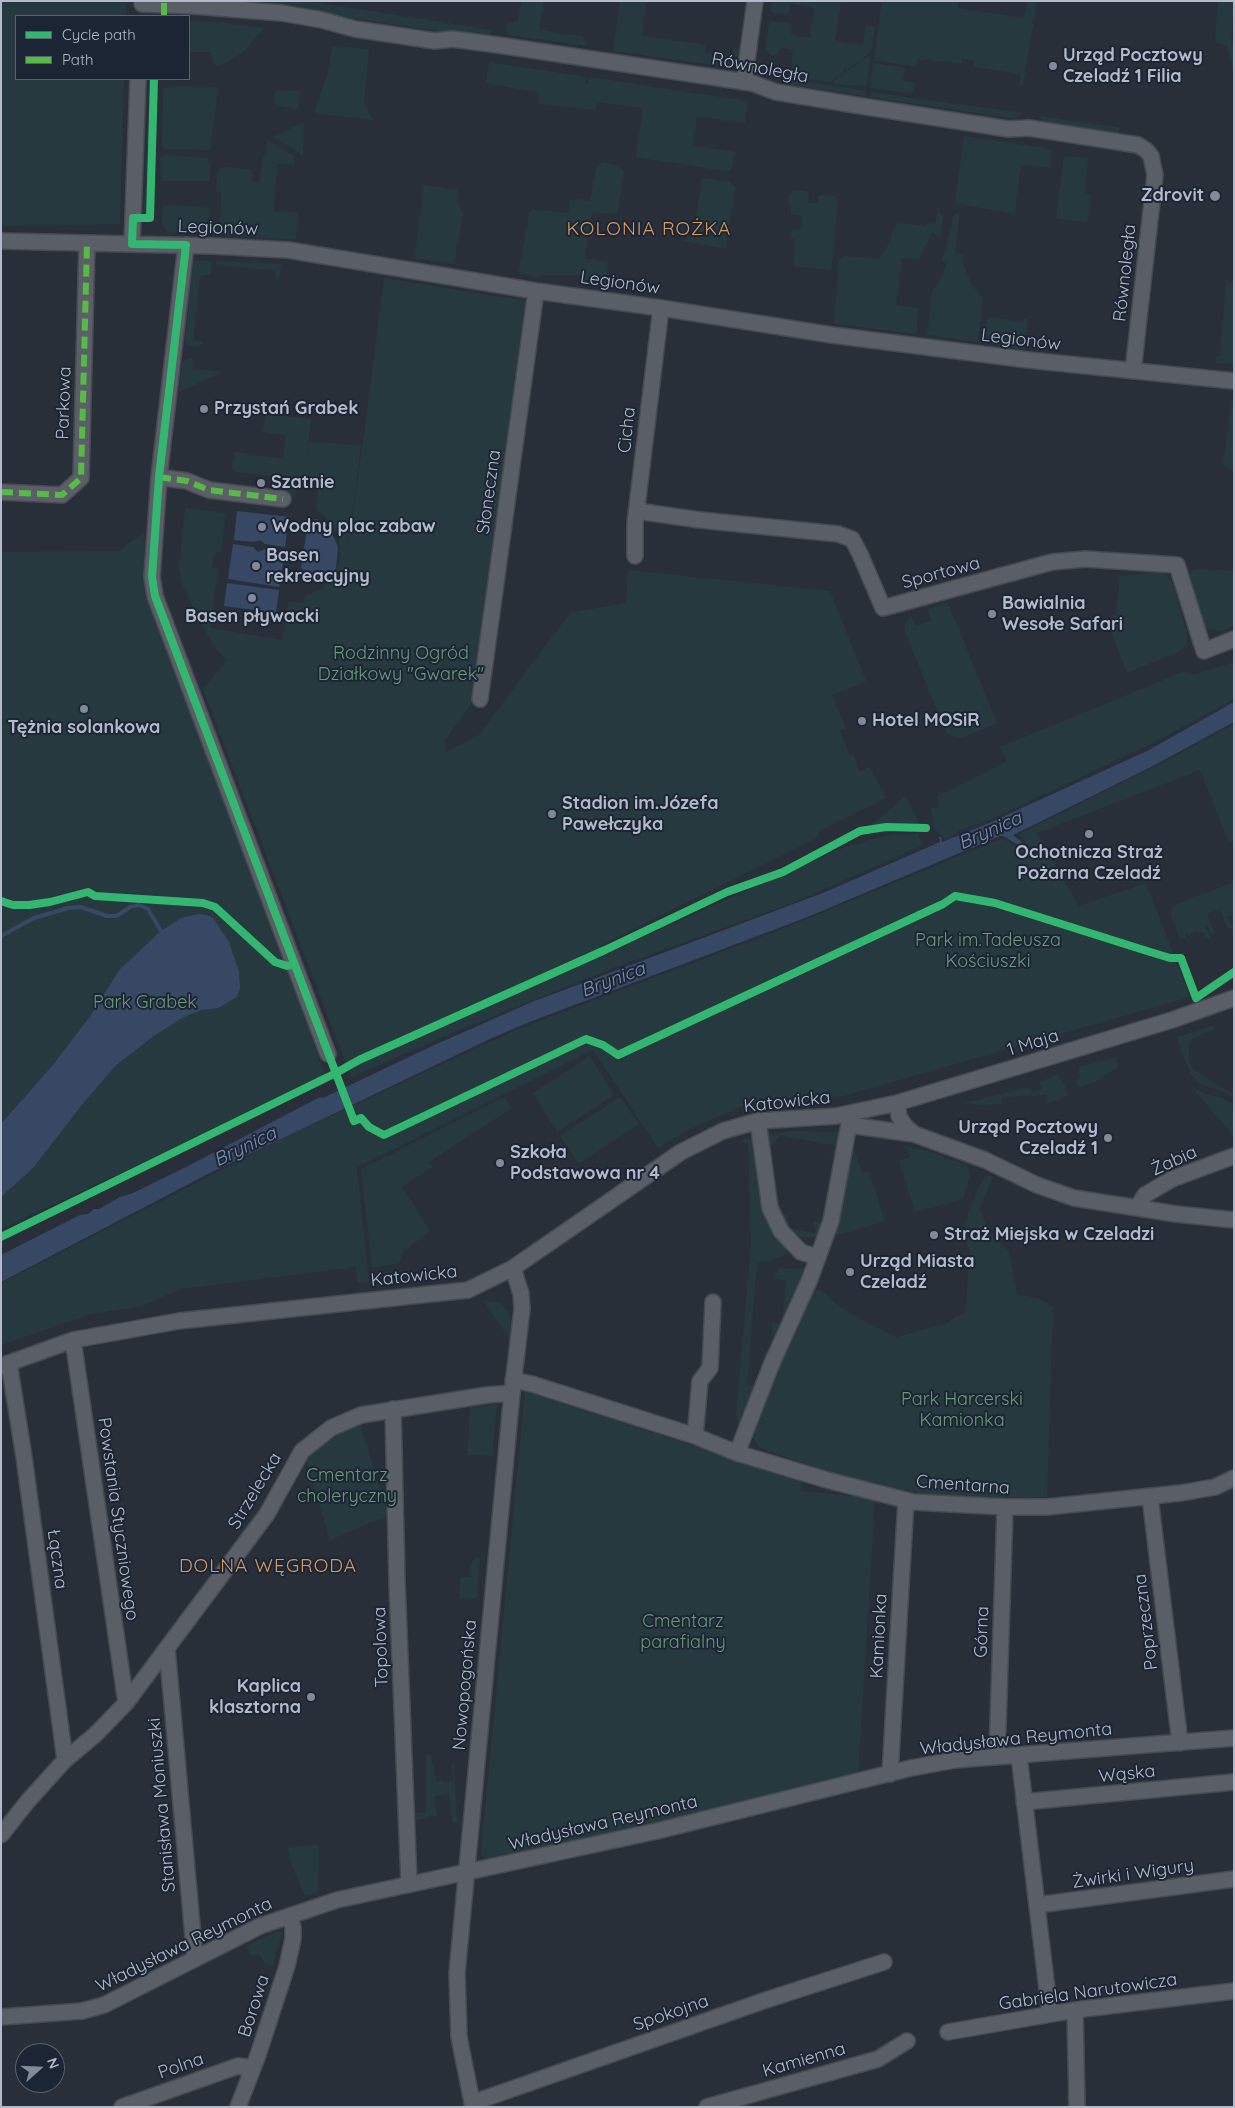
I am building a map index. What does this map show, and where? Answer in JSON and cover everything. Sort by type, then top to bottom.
[{"type":"street","points":[[744,82],[755,1]]},
{"type":"street","name":"Równoległa","points":[[142,7],[183,5],[282,13],[322,20],[355,29],[435,41],[452,39],[744,82],[776,92],[1008,129],[1029,128],[1138,145],[1151,156],[1155,175],[1133,371]]},
{"type":"street","points":[[132,244],[138,80]]},
{"type":"street","name":"Legionów","points":[[1,241],[262,248],[293,251],[536,291],[661,308],[832,335],[989,355],[1234,381]]},
{"type":"street","name":"Parkowa","points":[[1,492],[62,495],[80,478],[87,243]]},
{"type":"street","points":[[186,246],[159,477],[152,578],[155,596],[328,1054]]},
{"type":"street","name":"Słoneczna","points":[[480,699],[536,291]]},
{"type":"street","name":"Cicha","points":[[635,556],[637,511],[661,308]]},
{"type":"street","points":[[159,477],[187,481],[209,490],[283,499]]},
{"type":"street","name":"Sportowa","points":[[637,511],[700,520],[838,534],[852,539],[883,608],[1052,562],[1085,559],[1177,565],[1204,651],[1234,640]]},
{"type":"street","name":"1 Maja","points":[[850,1119],[1172,1020],[1228,999],[1234,988]]},
{"type":"street","points":[[897,1103],[899,1116],[904,1125],[914,1134]]},
{"type":"street","points":[[737,1453],[772,1363],[810,1279],[831,1221],[850,1119],[914,1134],[985,1160],[1037,1185],[1074,1198],[1234,1220]]},
{"type":"street","name":"Katowicka","points":[[5,1365],[73,1340],[179,1321],[468,1290],[513,1268],[681,1152],[723,1131],[758,1121],[850,1119]]},
{"type":"street","points":[[758,1121],[770,1208],[781,1231],[801,1252],[817,1257]]},
{"type":"street","name":"Żabia","points":[[1137,1208],[1145,1195],[1172,1179],[1234,1156]]},
{"type":"street","name":"Nowopogońska","points":[[473,2105],[459,2037],[457,1973],[512,1386],[522,1309],[521,1294],[513,1268]]},
{"type":"street","points":[[695,1436],[700,1381],[710,1368],[713,1302]]},
{"type":"street","name":"Powstania Styczniowego","points":[[73,1340],[126,1703]]},
{"type":"street","name":"Łączna","points":[[5,1365],[24,1457],[65,1760]]},
{"type":"street","name":"Cmentarna","points":[[512,1386],[532,1384],[695,1436],[737,1453],[827,1480],[913,1502],[1005,1507],[1047,1507],[1150,1497],[1214,1487],[1234,1478]]},
{"type":"street","name":"Strzelecka","points":[[1,1835],[28,1801],[65,1760],[96,1734],[126,1703],[267,1514],[302,1451],[331,1428],[361,1415],[512,1386]]},
{"type":"street","name":"Topolowa","points":[[393,1408],[397,1582],[409,1883]]},
{"type":"street","name":"Poprzeczna","points":[[1150,1497],[1180,1743]]},
{"type":"street","name":"Kamionka","points":[[890,1774],[906,1500]]},
{"type":"street","name":"Górna","points":[[997,1757],[1005,1507]]},
{"type":"street","name":"Stanisława Moniuszki","points":[[167,1648],[195,1958]]},
{"type":"street","name":"Władysława Reymonta","points":[[1,2017],[71,2013],[93,2009],[128,1994],[260,1926],[338,1900],[409,1883],[657,1831],[890,1774],[955,1760],[1234,1738]]},
{"type":"street","points":[[1019,1756],[1050,2014]]},
{"type":"street","name":"Wąska","points":[[1024,1802],[1234,1782]]},
{"type":"street","name":"Żwirki i Wigury","points":[[1038,1906],[1234,1879]]},
{"type":"street","name":"Borowa","points":[[238,2107],[284,1975],[293,1939],[293,1927],[289,1916]]},
{"type":"street","name":"Spokojna","points":[[473,2105],[766,2000],[884,1962]]},
{"type":"street","name":"Gabriela Narutowicza","points":[[948,2032],[1075,2010],[1234,1991]]},
{"type":"street","points":[[1075,2010],[1077,2107]]},
{"type":"street","name":"Kamienna","points":[[707,2107],[878,2059],[908,2041]]},
{"type":"street","name":"Polna","points":[[122,2107],[238,2066],[253,2068]]},
{"type":"green space","points":[[1,1],[127,1],[126,15],[15,15],[15,80],[124,80],[120,224],[1,226]]},
{"type":"green space","points":[[219,1],[306,1],[493,30],[486,38],[482,38],[274,6]]},
{"type":"green space","points":[[522,1],[544,1],[539,30],[581,36],[586,40],[587,46],[508,35],[507,24],[518,21]]},
{"type":"green space","points":[[620,1],[646,1],[642,36],[701,44],[705,46],[705,53],[719,55],[712,65],[613,51]]},
{"type":"green space","points":[[772,1],[841,1],[835,41],[863,45],[866,25],[875,26],[871,52],[847,70],[846,68],[843,70],[844,72],[830,82],[790,77],[793,50],[780,48],[777,54],[772,55],[765,50],[769,24],[772,21],[791,24],[791,35],[810,38],[814,8],[791,4],[788,15],[774,13],[771,11]]},
{"type":"green space","points":[[882,1],[952,1],[958,2],[958,8],[1024,18],[1027,1],[1037,1],[1023,84],[1019,86],[1021,74],[975,67],[972,60],[962,59],[962,63],[959,64],[925,59],[923,61],[918,58],[916,67],[874,60]]},
{"type":"green space","points":[[1218,1],[1234,1],[1231,43],[1234,43],[1234,77],[1227,46],[1215,42]]},
{"type":"green space","points":[[190,21],[227,23],[264,28],[244,51],[228,62],[217,66],[212,61],[211,52],[190,52]]},
{"type":"green space","points":[[332,46],[369,49],[364,103],[373,120],[314,113],[329,69]]},
{"type":"green space","points":[[734,47],[739,49],[741,55],[740,63],[735,69],[714,66],[721,55],[733,56]]},
{"type":"green space","points":[[871,54],[866,87],[832,83]]},
{"type":"green space","points":[[489,62],[586,77],[585,84],[589,84],[589,77],[748,101],[745,123],[697,117],[693,145],[735,152],[732,168],[730,171],[725,171],[636,157],[643,108],[597,102],[595,110],[538,104],[539,92],[492,85],[486,82]]},
{"type":"green space","points":[[873,63],[905,68],[903,81],[915,83],[913,93],[870,88]]},
{"type":"green space","points":[[787,79],[866,91],[865,96],[786,84]]},
{"type":"green space","points":[[149,80],[152,80],[148,210],[144,214]]},
{"type":"green space","points":[[179,86],[214,87],[218,89],[210,150],[165,149],[162,145],[163,89]]},
{"type":"green space","points":[[278,90],[300,91],[299,109],[275,106],[275,92]]},
{"type":"green space","points":[[871,92],[1023,113],[1016,119],[870,97]]},
{"type":"green space","points":[[1039,116],[1121,128],[1117,135],[1047,124]]},
{"type":"green space","points":[[304,122],[303,155],[274,137],[274,136]]},
{"type":"green space","points":[[964,136],[1052,149],[1050,168],[1021,165],[1015,214],[955,203]]},
{"type":"green space","points":[[268,141],[294,156],[294,165],[277,164],[274,211],[298,212],[296,240],[220,235],[221,193],[216,192],[217,175],[220,169],[225,167],[249,169],[253,171],[252,182],[259,183],[263,157],[266,156]]},
{"type":"green space","points":[[165,155],[207,158],[210,164],[210,181],[161,181],[160,157]]},
{"type":"green space","points":[[1064,156],[1088,158],[1084,194],[1091,195],[1087,222],[1056,219]]},
{"type":"green space","points":[[602,162],[619,166],[624,171],[617,215],[592,212],[585,258],[608,262],[606,283],[583,280],[579,275],[544,275],[538,277],[520,274],[529,213],[533,209],[568,213],[570,200],[590,201],[596,167]]},
{"type":"green space","points":[[702,178],[729,182],[735,187],[726,249],[683,241],[694,232]]},
{"type":"green space","points":[[424,185],[457,190],[458,204],[463,213],[454,264],[417,259],[415,257]]},
{"type":"green space","points":[[796,190],[809,192],[808,203],[818,203],[819,195],[835,196],[838,202],[831,270],[793,266],[796,239],[791,238],[792,230],[801,229],[802,216],[791,214],[791,206],[788,202],[789,196]]},
{"type":"green space","points":[[163,205],[209,207],[206,234],[169,233],[162,224]]},
{"type":"green space","points":[[938,211],[943,216],[940,237],[932,232],[919,259],[902,258],[896,305],[918,308],[917,334],[834,324],[839,260],[845,256],[879,258],[889,244],[896,222],[926,226],[927,223],[935,224]]},
{"type":"green space","points":[[956,213],[959,214],[959,218],[955,253],[964,254],[963,262],[970,282],[983,299],[977,342],[927,335],[933,289],[939,283],[947,264],[941,260],[945,252],[953,217]]},
{"type":"green space","points":[[193,261],[212,261],[210,274],[200,276],[193,341],[203,342],[199,347],[185,343]]},
{"type":"green space","points":[[216,261],[281,264],[279,279],[276,281],[276,271],[216,265]]},
{"type":"green space","name":"Stadion im.Józefa Pawełczyka","points":[[384,278],[526,301],[481,657],[471,704],[445,740],[446,752],[479,735],[570,613],[626,603],[628,570],[830,591],[866,681],[832,695],[846,728],[840,731],[850,755],[853,755],[860,772],[870,767],[886,798],[820,830],[818,837],[599,946],[602,955],[845,847],[893,834],[918,834],[923,845],[795,902],[613,968],[469,1026],[351,1077],[203,689],[227,660],[216,650],[195,611],[182,583],[179,568],[185,508],[226,513],[221,553],[215,552],[212,567],[218,568],[210,628],[283,640],[288,602],[304,603],[305,596],[321,589],[331,579],[340,561],[339,538],[324,515],[316,510],[318,479],[299,476],[295,496],[286,495],[287,478],[236,472],[232,468],[235,452],[283,459],[286,435],[263,432],[266,413],[311,419],[306,462],[309,441],[361,446],[346,557]]},
{"type":"green space","points":[[1226,281],[1234,283],[1234,364],[1215,363],[1216,357],[1220,356]]},
{"type":"green space","points":[[988,317],[1024,322],[1024,319],[1028,319],[1023,349],[984,343]]},
{"type":"green space","points":[[189,358],[193,359],[192,369],[223,372],[179,392],[182,362]]},
{"type":"green space","points":[[1232,401],[1234,401],[1234,471],[1223,465]]},
{"type":"green space","name":"Park Grabek","points":[[144,532],[147,595],[326,1077],[1,1229],[1,552],[119,551]]},
{"type":"green space","points":[[1200,569],[1234,571],[1234,626],[1222,631],[1209,630],[1201,624],[1188,578],[1192,571]]},
{"type":"green space","points":[[1155,572],[1165,574],[1173,584],[1186,630],[1187,644],[1178,652],[1127,673],[1106,620],[1116,615],[1120,576]]},
{"type":"green space","points":[[948,603],[997,723],[961,738],[947,734],[905,632],[905,625],[911,615],[916,626],[931,620],[927,609]]},
{"type":"green space","points":[[1234,662],[1234,699],[1161,739],[990,820],[960,830],[945,840],[934,828],[931,808],[939,807],[937,796],[1007,761],[1000,747],[1183,672],[1193,675]]},
{"type":"green space","name":"Park im.Tadeusza Kościuszki","points":[[1234,724],[1234,840],[1229,843],[1200,770],[1037,833],[1079,906],[1146,883],[1190,997],[840,1097],[770,1100],[750,1103],[693,1127],[658,1148],[593,1050],[357,1168],[369,1283],[358,1282],[356,1267],[181,1289],[138,1307],[91,1314],[1,1345],[1,1283],[292,1134],[518,1029],[775,932],[1003,838],[1019,849],[1026,843],[1019,834],[1172,758]]},
{"type":"green space","points":[[906,796],[920,824],[890,823],[866,829]]},
{"type":"green space","points":[[1234,882],[1234,921],[1231,915],[1227,917],[1231,925],[1234,924],[1234,934],[1231,928],[1228,929],[1220,909],[1207,914],[1215,933],[1211,935],[1208,926],[1206,926],[1211,939],[1205,938],[1203,932],[1199,933],[1198,931],[1194,932],[1195,936],[1193,932],[1190,933],[1190,938],[1188,933],[1185,934],[1188,941],[1185,938],[1180,940],[1171,915],[1174,905]]},
{"type":"green space","points":[[1214,1025],[1215,1029],[1192,1039],[1189,1045],[1189,1061],[1194,1070],[1234,1095],[1234,1098],[1220,1090],[1200,1084],[1191,1074],[1178,1043],[1178,1037]]},
{"type":"green space","points":[[590,1056],[614,1095],[557,1132],[533,1093]]},
{"type":"green space","points":[[1116,1057],[1118,1067],[1092,1084],[1078,1087],[1076,1080],[1080,1078],[1078,1071],[1080,1067]]},
{"type":"green space","points":[[1058,1074],[1068,1095],[1048,1104],[1047,1095],[1002,1097],[1002,1104],[978,1105],[963,1103],[1030,1087],[1032,1092],[1042,1089],[1040,1082]]},
{"type":"green space","points":[[1190,1085],[1200,1092],[1222,1098],[1234,1105],[1234,1136]]},
{"type":"green space","points":[[504,1097],[512,1108],[429,1162],[432,1167],[402,1187],[430,1231],[404,1251],[399,1263],[372,1268],[361,1169]]},
{"type":"green space","points":[[620,1097],[639,1124],[579,1164],[560,1136]]},
{"type":"green space","points":[[792,1131],[839,1132],[838,1151],[829,1157],[837,1146],[780,1135],[771,1146],[768,1144],[766,1135]]},
{"type":"green space","points":[[747,1138],[753,1141],[763,1214],[768,1224],[787,1246],[788,1251],[770,1262],[757,1263],[747,1385],[759,1386],[741,1431],[736,1414],[751,1245],[748,1144],[741,1141]]},
{"type":"green space","points":[[852,1144],[862,1173],[869,1171],[885,1221],[838,1235],[835,1233]]},
{"type":"green space","points":[[907,1147],[924,1150],[966,1165],[970,1176],[963,1199],[915,1212],[899,1161],[910,1157]]},
{"type":"green space","name":"Park Harcerski Kamionka","points":[[984,1177],[993,1177],[980,1208],[989,1233],[1009,1252],[1017,1294],[1040,1299],[1053,1307],[1047,1497],[1012,1499],[931,1496],[825,1471],[760,1448],[753,1438],[753,1431],[812,1289],[821,1291],[844,1310],[896,1337],[946,1324],[956,1316],[965,1314],[970,1251],[967,1244],[965,1223]]},
{"type":"green space","points":[[787,1215],[790,1228],[816,1233],[813,1221],[825,1223],[822,1236],[800,1237],[791,1229],[787,1229],[781,1216]]},
{"type":"green space","points":[[803,1268],[805,1270],[805,1277],[781,1335],[776,1336],[772,1334],[772,1323],[782,1324],[786,1280],[775,1279],[776,1274],[780,1269]]},
{"type":"green space","points":[[483,1300],[500,1303],[509,1312],[511,1324],[509,1338]]},
{"type":"green space","name":"Cmentarz parafialny","points":[[525,1391],[803,1481],[800,1491],[875,1498],[858,1777],[488,1860],[484,1858],[481,1853]]},
{"type":"green space","points":[[497,1404],[492,1456],[467,1455],[470,1407]]},
{"type":"green space","name":"Cmentarz choleryczny","points":[[360,1424],[388,1515],[330,1540],[305,1458],[320,1444]]},
{"type":"green space","points":[[475,1558],[480,1558],[477,1596],[475,1599],[459,1598],[461,1577],[470,1577],[471,1563]]},
{"type":"green space","points":[[431,1754],[436,1781],[442,1780],[444,1783],[453,1781],[452,1763],[454,1763],[457,1823],[453,1823],[449,1793],[434,1796],[437,1816],[416,1820],[415,1813],[426,1813],[426,1755]]},
{"type":"green space","points":[[319,1845],[318,1893],[305,1896],[292,1866],[287,1847]]},
{"type":"green space","points":[[277,1931],[282,1932],[273,1966],[265,1964],[259,1953],[252,1957],[246,1946]]},
{"type":"water","name":"Wodny plac zabaw","points":[[237,511],[289,517],[285,547],[265,544],[260,540],[254,542],[234,540]]},
{"type":"water","points":[[317,519],[330,529],[338,547],[336,568],[329,578],[321,582],[309,578],[301,567],[308,523]]},
{"type":"water","name":"Basen rekreacyjny","points":[[233,544],[253,547],[258,552],[265,549],[285,552],[279,587],[228,579]]},
{"type":"water","name":"Basen pływacki","points":[[227,583],[279,590],[276,613],[224,606]]},
{"type":"water","name":"Brynica","points":[[1234,702],[1234,722],[1149,768],[1013,835],[1024,844],[1020,846],[1000,836],[805,918],[494,1037],[208,1174],[1,1282],[1,1255],[80,1215],[88,1214],[94,1209],[99,1209],[120,1197],[133,1193],[188,1166],[320,1097],[323,1098],[430,1047],[532,1002],[823,893],[940,842],[939,837],[941,837],[942,842],[987,824],[1149,750]]},
{"type":"water","points":[[198,914],[213,918],[229,942],[239,972],[240,989],[237,997],[218,1008],[201,1010],[184,1017],[155,1035],[115,1066],[33,1168],[1,1197],[1,1124],[53,1065],[91,1015],[120,969],[161,931],[181,918]]},
{"type":"waterway","points":[[1,936],[34,918],[68,908],[81,907],[107,916],[117,916],[130,907],[139,905],[148,909],[161,931]]},
{"type":"marked path","points":[[164,1],[164,15]]},
{"type":"marked path","points":[[1,492],[62,495],[81,478],[87,243]]},
{"type":"marked path","points":[[159,477],[187,481],[209,490],[283,499]]},
{"type":"cycle path","points":[[154,80],[150,218],[133,218],[132,244],[186,245],[159,477],[152,577],[155,596],[354,1121],[361,1118],[369,1127],[384,1135],[586,1039],[603,1045],[618,1055],[943,904],[955,896],[995,903],[1170,958],[1181,958],[1196,998],[1234,972]]},
{"type":"cycle path","points":[[1,1237],[359,1060],[605,950],[727,892],[783,872],[860,831],[886,827],[926,828]]},
{"type":"cycle path","points":[[1,901],[13,905],[29,905],[50,902],[88,892],[95,896],[203,903],[215,907],[275,962],[287,966],[294,964]]},
{"type":"place","name":"Urząd Pocztowy Czeladź 1 Filia","points":[[1053,66]]},
{"type":"place","name":"Zdrovit","points":[[1215,196]]},
{"type":"place","name":"Przystań Grabek","points":[[204,409]]},
{"type":"place","name":"Szatnie","points":[[261,483]]},
{"type":"place","name":"Wodny plac zabaw","points":[[262,527]]},
{"type":"place","name":"Basen rekreacyjny","points":[[256,566]]},
{"type":"place","name":"Basen pływacki","points":[[252,598]]},
{"type":"place","name":"Bawialnia Wesołe Safari","points":[[992,614]]},
{"type":"place","name":"Tężnia solankowa","points":[[84,709]]},
{"type":"place","name":"Hotel MOSiR","points":[[862,721]]},
{"type":"place","name":"Stadion im.Józefa Pawełczyka","points":[[552,814]]},
{"type":"place","name":"Ochotnicza Straż Pożarna Czeladź","points":[[1089,834]]},
{"type":"place","name":"Urząd Pocztowy Czeladź 1","points":[[1108,1138]]},
{"type":"place","name":"Szkoła Podstawowa nr 4","points":[[500,1163]]},
{"type":"place","name":"Straż Miejska w Czeladzi","points":[[934,1235]]},
{"type":"place","name":"Urząd Miasta Czeladź","points":[[850,1272]]},
{"type":"place","name":"Kaplica klasztorna","points":[[311,1697]]},
{"type":"district","name":"KOLONIA ROŻKA","points":[[649,229]]},
{"type":"district","name":"DOLNA WĘGRODA","points":[[268,1566]]},
{"type":"park label","name":"Rodzinny Ogród Działkowy \"Gwarek\"","points":[[401,664]]}]
